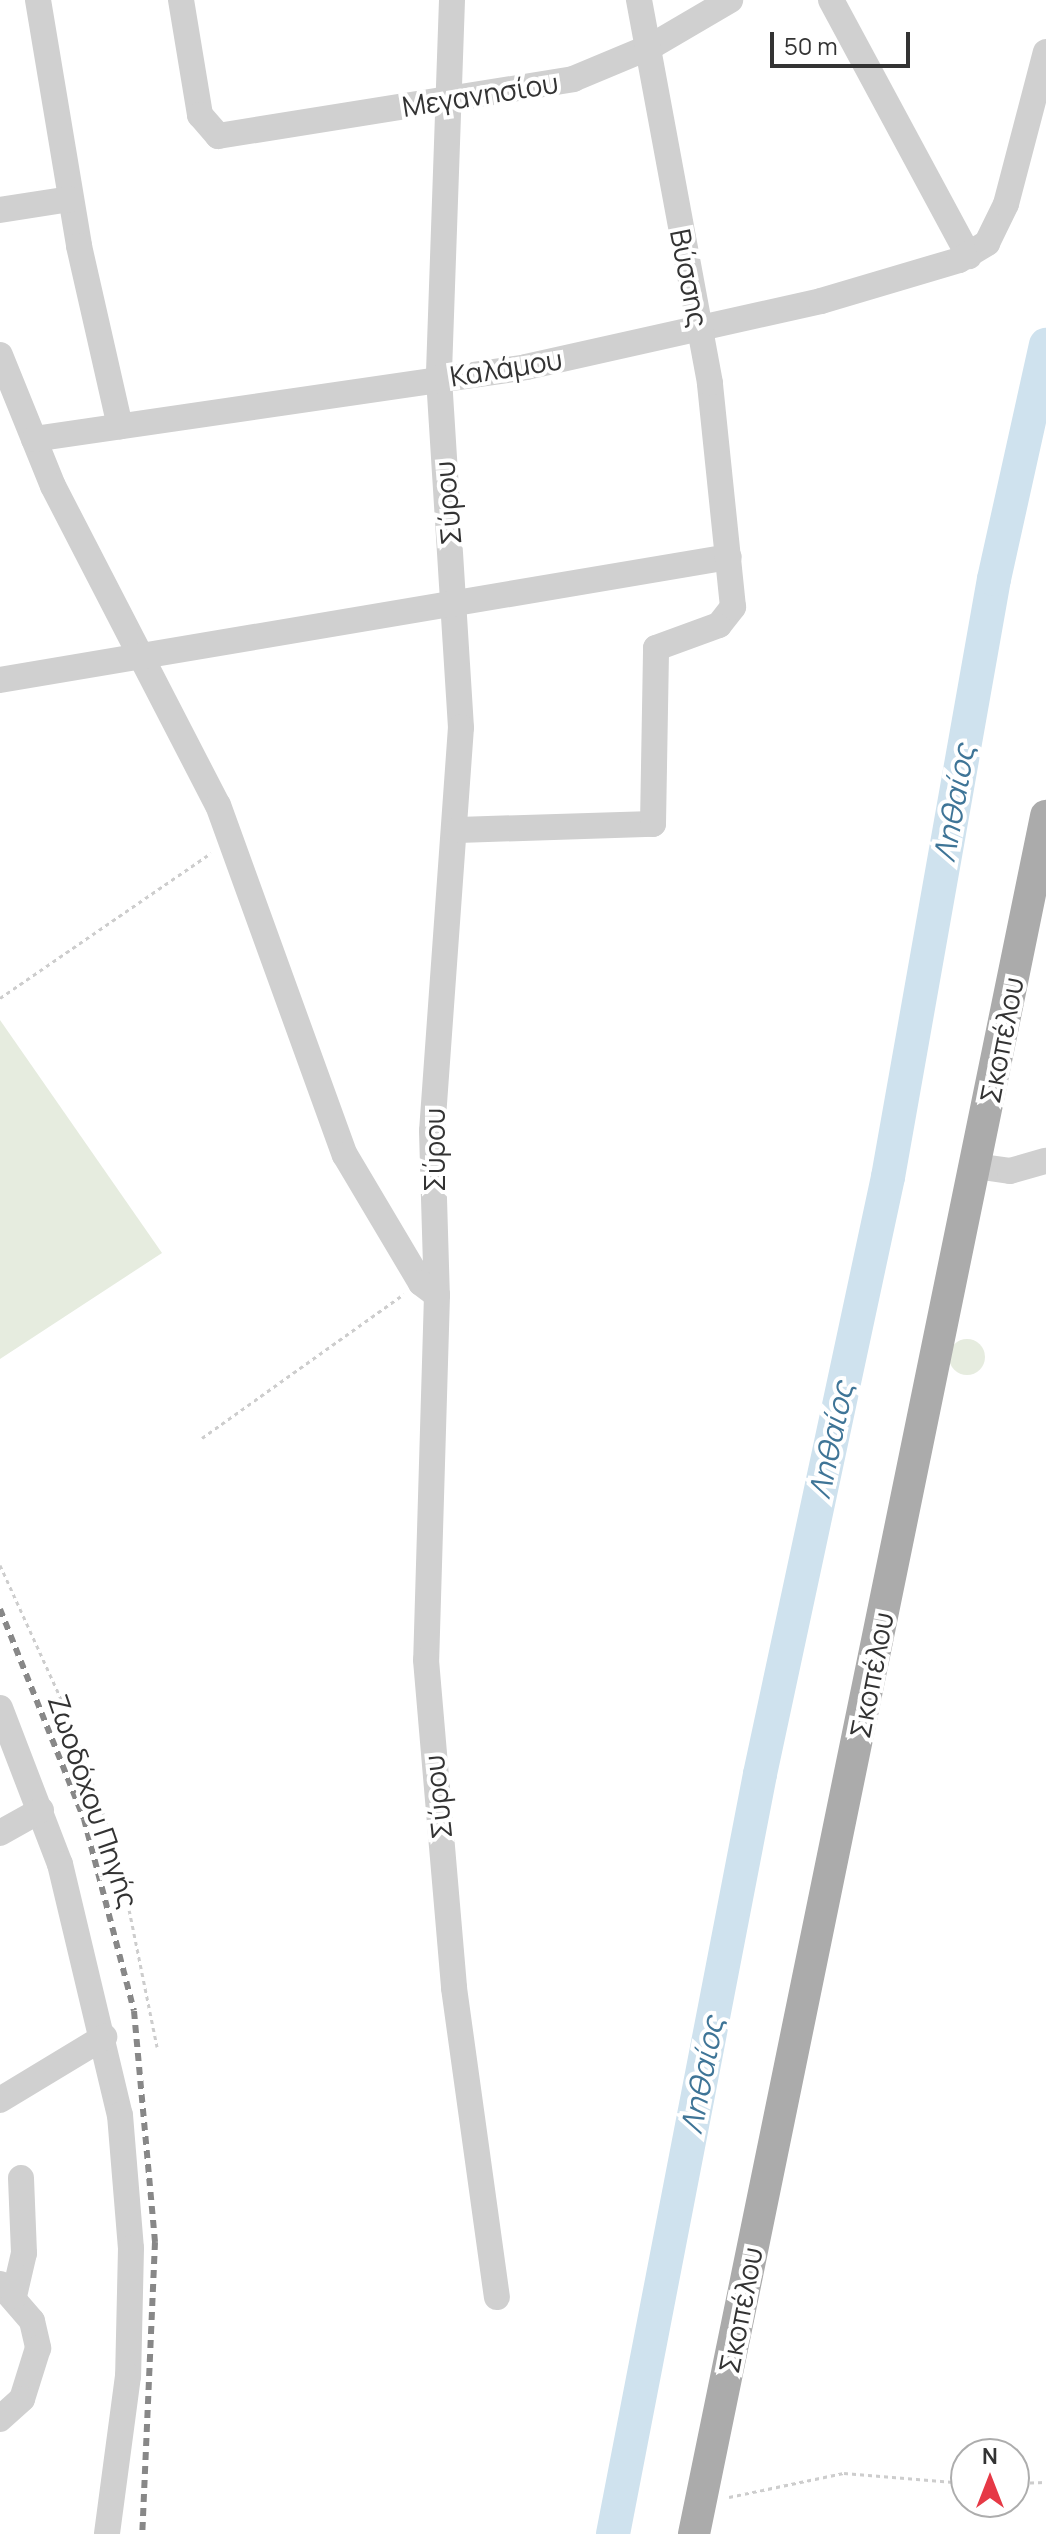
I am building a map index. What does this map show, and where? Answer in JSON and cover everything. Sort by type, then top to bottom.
[{"type":"main road","name":"Σκοπέλου","points":[[694,2534],[1046,816]]},
{"type":"street","points":[[38,0],[70,199],[120,426]]},
{"type":"street","name":"Μεγανησίου","points":[[181,0],[200,115],[213,135],[573,79],[650,47],[730,0]]},
{"type":"street","name":"Σύρου","points":[[452,0],[452,99],[439,378],[457,604],[458,830],[432,1131],[429,1718],[454,1988],[497,2297]]},
{"type":"street","name":"Βύσσης","points":[[458,830],[653,824],[656,648],[729,618],[729,557],[700,329],[639,0]]},
{"type":"street","points":[[831,0],[969,256],[987,243],[1006,204],[1046,52]]},
{"type":"street","points":[[0,210],[70,199]]},
{"type":"street","name":"Καλάμου","points":[[34,439],[439,378],[700,329],[969,256]]},
{"type":"street","points":[[0,355],[34,439],[231,839],[345,1155],[429,1289]]},
{"type":"street","points":[[0,680],[729,557]]},
{"type":"street","points":[[975,1166],[1010,1171],[1046,1161]]},
{"type":"street","points":[[0,1708],[41,1810],[104,2037],[120,2115],[131,2248],[127,2388],[107,2534]]},
{"type":"street","points":[[0,1833],[41,1810]]},
{"type":"street","points":[[0,2100],[104,2037]]},
{"type":"street","points":[[0,2419],[22,2399],[38,2348],[32,2321],[7,2290],[24,2253],[21,2178]]},
{"type":"path","points":[[0,998],[231,839]]},
{"type":"path","points":[[202,1438],[429,1289]]},
{"type":"path","name":"Ζωοδόχου Πηγής","points":[[0,1565],[68,1714],[118,1855],[157,2047]]},
{"type":"path","points":[[701,2500],[813,2475],[950,2482]]},
{"type":"shaded area","points":[[0,1020],[162,1253],[0,1359]]},
{"type":"shaded area","points":[[967,1339],[980,1344],[985,1357],[980,1370],[967,1375],[954,1370],[949,1357],[954,1344]]},
{"type":"waterway","name":"Ληθαίος","points":[[613,2534],[760,1774],[888,1177],[994,579],[1046,345]]},
{"type":"railway","points":[[0,1609],[84,1819],[134,2011],[155,2242],[142,2534]]}]
